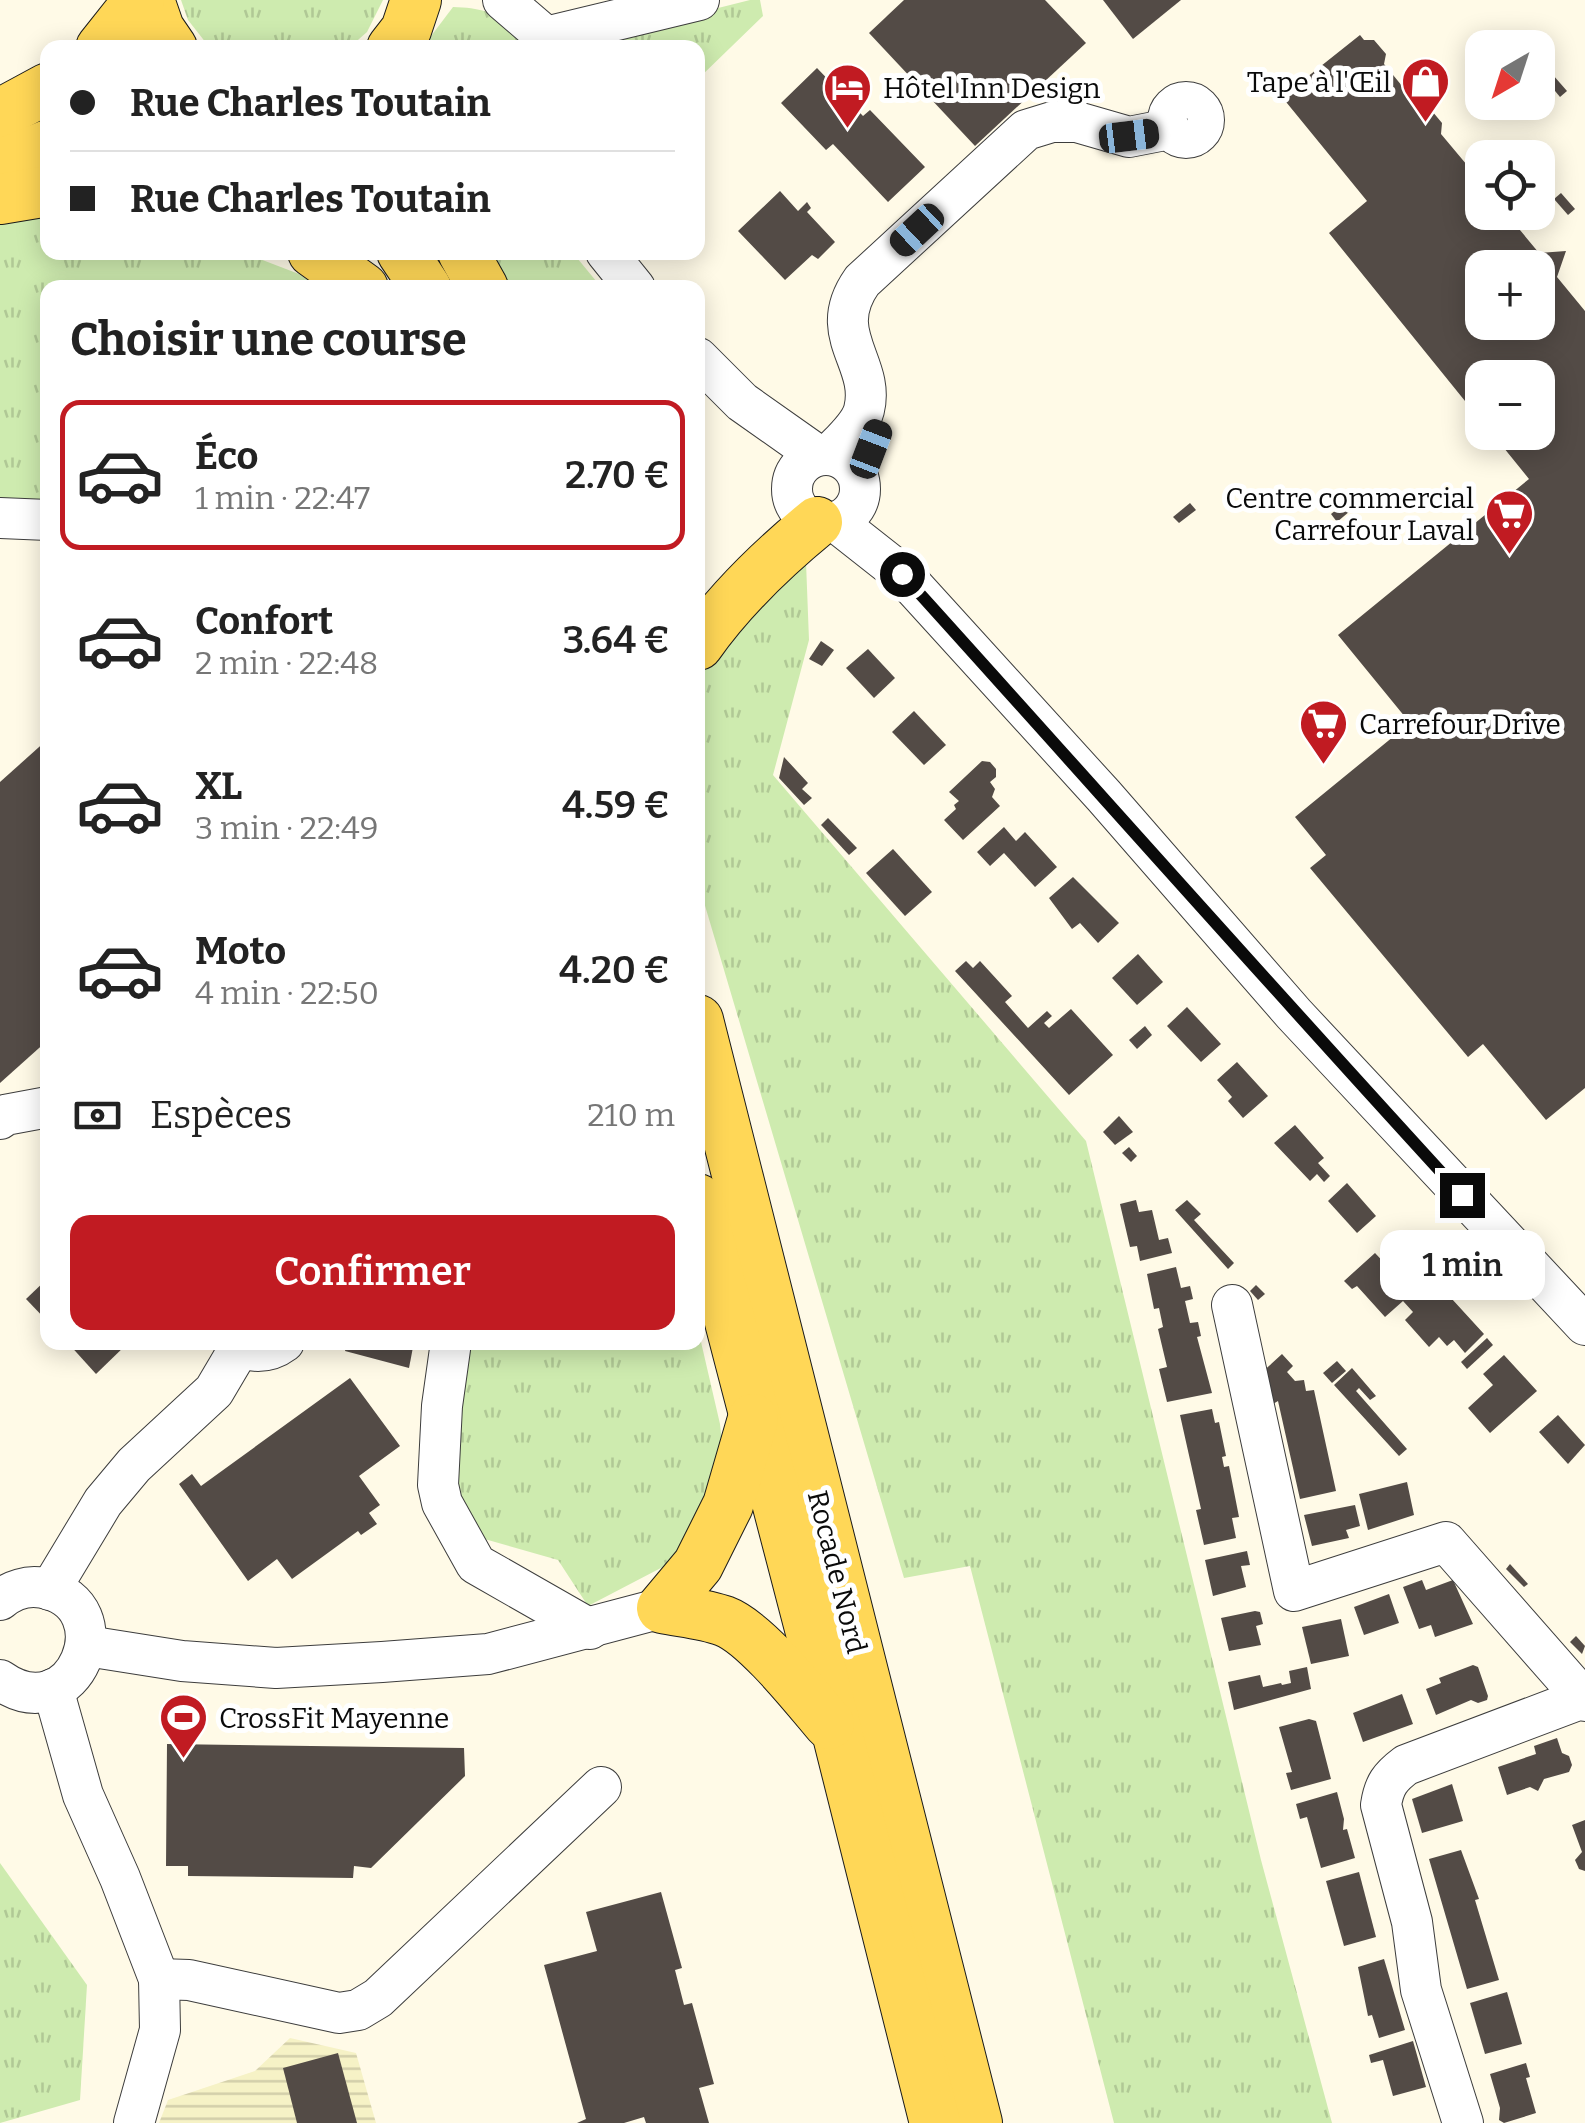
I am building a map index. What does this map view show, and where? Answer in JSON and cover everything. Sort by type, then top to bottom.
[{"type":"main road","points":[[107,40],[139,0]]},
{"type":"main road","points":[[149,0],[167,40]]},
{"type":"main road","points":[[398,40],[406,30],[416,0]]},
{"type":"main road","points":[[0,114],[40,92]]},
{"type":"main road","points":[[0,165],[40,148]]},
{"type":"main road","points":[[0,199],[40,192]]},
{"type":"main road","points":[[324,260],[352,280]]},
{"type":"main road","points":[[705,591],[766,531],[825,489]]},
{"type":"main road","points":[[705,635],[721,611],[783,549],[825,489]]},
{"type":"main road","name":"Rocade Nord","points":[[705,1048],[977,2123]]},
{"type":"main road","name":"Rocade Nord","points":[[705,1227],[935,2123]]},
{"type":"main road","points":[[753,1418],[728,1505],[698,1565],[662,1608],[725,1622],[743,1634],[798,1687],[838,1736]]},
{"type":"street","points":[[503,0],[545,40]]},
{"type":"street","points":[[554,40],[699,0]]},
{"type":"street","points":[[825,489],[882,412],[880,391],[847,332],[848,313],[862,281],[1026,130],[1052,122],[1077,122],[1129,136],[1170,128]]},
{"type":"street","points":[[612,260],[629,280]]},
{"type":"street","points":[[705,365],[825,489],[1104,796],[1294,1014],[1585,1325]]},
{"type":"street","points":[[0,518],[40,520]]},
{"type":"street","points":[[0,1119],[40,1108]]},
{"type":"street","points":[[1232,1305],[1294,1591],[1446,1542],[1584,1699],[1406,1765],[1383,1789],[1381,1805],[1412,1922],[1421,1990],[1463,2123]]},
{"type":"street","points":[[50,1590],[103,1502],[134,1465],[214,1391],[234,1350]]},
{"type":"street","points":[[449,1350],[438,1486],[442,1503],[476,1564],[590,1628]]},
{"type":"street","points":[[0,1600],[20,1589],[50,1590],[66,1598],[86,1628],[86,1646],[76,1672],[53,1689],[36,1693],[18,1690],[0,1680]]},
{"type":"street","points":[[86,1646],[276,1668],[488,1654],[662,1608]]},
{"type":"street","points":[[53,1689],[83,1795],[159,1979],[160,2030],[134,2123]]},
{"type":"street","points":[[159,1979],[189,1980],[339,2013],[358,2010],[378,1998],[418,1962],[601,1786]]},
{"type":"shaded area","points":[[290,2038],[356,2053],[376,2123],[159,2123],[168,2100],[255,2071]]},
{"type":"green space","points":[[181,0],[383,0],[367,32],[358,40],[204,40],[188,20]]},
{"type":"green space","points":[[760,0],[763,16],[705,72],[705,40],[591,40]]},
{"type":"green space","points":[[453,7],[490,13],[528,40],[428,40]]},
{"type":"green space","points":[[40,216],[40,260],[262,260],[308,280],[40,280],[40,503],[0,501],[0,223]]},
{"type":"green space","points":[[492,260],[579,260],[595,280],[504,280]]},
{"type":"green space","points":[[806,562],[809,640],[773,775],[1086,1141],[1261,1860],[1332,2123],[1114,2123],[970,1566],[904,1578],[705,906],[705,661],[743,600]]},
{"type":"green space","points":[[463,1350],[703,1350],[720,1424],[725,1473],[680,1558],[588,1606],[558,1560],[474,1536],[452,1494]]},
{"type":"green space","points":[[0,1863],[87,1985],[80,2100],[0,2123]]},
{"type":"building","points":[[904,0],[1045,0],[1086,43],[975,146],[869,33]]},
{"type":"building","points":[[1103,0],[1181,0],[1133,39]]},
{"type":"building","name":"Centre commercial Carrefour Laval","points":[[1360,35],[1364,40],[1374,40],[1386,54],[1384,64],[1421,109],[1432,111],[1442,123],[1441,134],[1465,163],[1465,230],[1520,230],[1537,250],[1465,250],[1465,340],[1555,340],[1555,252],[1566,251],[1557,277],[1585,311],[1585,1088],[1546,1120],[1483,1044],[1468,1057],[1310,868],[1326,855],[1295,817],[1410,723],[1338,635],[1529,479],[1506,450],[1555,450],[1555,360],[1465,360],[1465,401],[1329,233],[1367,201],[1282,97]]},
{"type":"building","name":"Hôtel Inn Design","points":[[817,68],[863,116],[870,110],[925,167],[888,202],[833,144],[826,150],[781,103]]},
{"type":"building","points":[[1555,77],[1567,91],[1560,97],[1555,91]]},
{"type":"building","points":[[780,191],[798,211],[807,202],[811,208],[807,212],[835,242],[818,259],[812,255],[785,280],[738,231]]},
{"type":"building","points":[[1561,193],[1575,209],[1568,215],[1555,198]]},
{"type":"building","points":[[1356,494],[1362,501],[1337,522],[1331,514]]},
{"type":"building","points":[[1190,503],[1196,510],[1179,523],[1173,517]]},
{"type":"building","points":[[821,641],[834,650],[822,666],[809,659]]},
{"type":"building","points":[[868,649],[895,678],[874,698],[846,668]]},
{"type":"building","points":[[914,711],[946,745],[924,765],[892,732]]},
{"type":"building","points":[[40,746],[40,1047],[0,1083],[0,782]]},
{"type":"building","points":[[784,757],[808,783],[802,789],[812,798],[804,805],[779,778]]},
{"type":"building","points":[[982,761],[990,762],[996,769],[996,777],[990,782],[995,789],[992,797],[1000,806],[963,840],[944,820],[959,801],[949,792]]},
{"type":"building","points":[[828,818],[857,848],[849,855],[821,825]]},
{"type":"building","points":[[1004,827],[1016,841],[1025,832],[1057,867],[1035,887],[1004,853],[990,866],[977,852]]},
{"type":"building","points":[[893,849],[932,892],[905,916],[866,873]]},
{"type":"building","points":[[1073,877],[1119,923],[1098,943],[1080,923],[1072,929],[1049,898]]},
{"type":"building","points":[[1138,954],[1163,982],[1137,1005],[1112,978]]},
{"type":"building","points":[[966,961],[973,968],[980,961],[1012,996],[1005,1002],[1028,1028],[1047,1011],[1052,1016],[1044,1023],[1049,1028],[1071,1009],[1113,1055],[1069,1095],[955,971]]},
{"type":"building","points":[[1187,1007],[1221,1044],[1201,1062],[1167,1026]]},
{"type":"building","points":[[1145,1026],[1152,1035],[1137,1049],[1129,1040]]},
{"type":"building","points":[[1237,1062],[1268,1096],[1243,1118],[1217,1080]]},
{"type":"building","points":[[1119,1116],[1133,1132],[1115,1145],[1103,1132]]},
{"type":"building","points":[[1295,1125],[1324,1158],[1318,1163],[1330,1176],[1324,1182],[1317,1174],[1310,1181],[1274,1143]]},
{"type":"building","points":[[1129,1147],[1137,1156],[1131,1162],[1122,1153]]},
{"type":"building","points":[[1347,1183],[1376,1216],[1357,1233],[1328,1201]]},
{"type":"building","points":[[1136,1200],[1139,1212],[1152,1210],[1159,1240],[1168,1238],[1172,1253],[1140,1261],[1137,1246],[1130,1247],[1120,1204]]},
{"type":"building","points":[[1187,1200],[1201,1214],[1194,1220],[1234,1263],[1228,1269],[1175,1210]]},
{"type":"building","points":[[1375,1253],[1412,1292],[1430,1275],[1484,1334],[1465,1353],[1454,1340],[1447,1346],[1439,1337],[1429,1347],[1405,1320],[1413,1312],[1403,1301],[1385,1317],[1357,1286],[1352,1289],[1344,1281]]},
{"type":"building","points":[[1176,1267],[1181,1288],[1190,1286],[1193,1299],[1185,1301],[1190,1323],[1198,1322],[1201,1336],[1197,1337],[1212,1393],[1167,1402],[1159,1369],[1167,1367],[1158,1329],[1163,1327],[1159,1308],[1154,1309],[1147,1274]]},
{"type":"building","points":[[1256,1285],[1265,1294],[1258,1300],[1250,1291]]},
{"type":"building","points":[[40,1286],[40,1314],[26,1299]]},
{"type":"building","points":[[1487,1338],[1493,1345],[1467,1369],[1461,1362]]},
{"type":"building","points":[[74,1350],[121,1350],[96,1374]]},
{"type":"building","points":[[345,1350],[412,1350],[409,1368]]},
{"type":"building","points":[[1282,1354],[1293,1366],[1287,1372],[1295,1381],[1304,1380],[1306,1391],[1314,1390],[1336,1491],[1300,1499],[1278,1401],[1268,1407],[1259,1375]]},
{"type":"building","points":[[1504,1355],[1537,1391],[1490,1433],[1468,1408],[1493,1385],[1483,1374]]},
{"type":"building","points":[[1337,1361],[1346,1371],[1332,1383],[1323,1373]]},
{"type":"building","points":[[1352,1368],[1376,1396],[1370,1400],[1359,1388],[1356,1391],[1407,1449],[1399,1456],[1334,1385]]},
{"type":"building","points":[[350,1378],[400,1446],[359,1476],[380,1505],[369,1513],[377,1524],[361,1535],[358,1531],[292,1579],[277,1559],[248,1581],[179,1484],[192,1474],[201,1486]]},
{"type":"building","points":[[1212,1409],[1215,1423],[1219,1422],[1226,1456],[1222,1457],[1224,1467],[1229,1466],[1239,1517],[1232,1518],[1236,1538],[1204,1545],[1196,1510],[1201,1509],[1180,1415]]},
{"type":"building","points":[[1558,1415],[1585,1445],[1568,1464],[1539,1432]]},
{"type":"building","points":[[1407,1482],[1414,1515],[1368,1530],[1359,1494]]},
{"type":"building","points":[[1355,1505],[1360,1526],[1346,1530],[1349,1538],[1312,1546],[1304,1515]]},
{"type":"building","points":[[1247,1551],[1250,1565],[1241,1566],[1246,1587],[1213,1596],[1205,1560]]},
{"type":"building","points":[[1510,1564],[1528,1584],[1524,1587],[1506,1569]]},
{"type":"building","points":[[1422,1580],[1426,1590],[1453,1580],[1473,1624],[1435,1637],[1431,1625],[1419,1629],[1403,1587]]},
{"type":"building","points":[[1389,1594],[1399,1623],[1364,1635],[1354,1607]]},
{"type":"building","points":[[1260,1612],[1263,1624],[1256,1626],[1261,1645],[1229,1651],[1221,1618]]},
{"type":"building","points":[[1341,1619],[1349,1656],[1311,1664],[1302,1627]]},
{"type":"building","points":[[1576,1636],[1585,1646],[1582,1654],[1570,1642]]},
{"type":"building","points":[[1473,1665],[1478,1667],[1487,1700],[1471,1700],[1436,1715],[1426,1689],[1441,1683],[1439,1678]]},
{"type":"building","points":[[1307,1667],[1311,1689],[1234,1710],[1228,1682],[1260,1675],[1263,1687],[1282,1685],[1291,1683],[1289,1671]]},
{"type":"building","points":[[1402,1694],[1413,1724],[1363,1742],[1353,1713]]},
{"type":"building","points":[[1309,1719],[1316,1721],[1331,1779],[1291,1790],[1286,1773],[1292,1772],[1279,1727]]},
{"type":"building","points":[[1557,1738],[1562,1753],[1569,1756],[1569,1772],[1544,1779],[1538,1791],[1530,1787],[1507,1795],[1498,1767],[1536,1754],[1534,1746]]},
{"type":"building","points":[[167,1744],[464,1748],[465,1776],[371,1868],[354,1866],[353,1878],[188,1876],[188,1866],[166,1866]]},
{"type":"building","points":[[1452,1784],[1463,1821],[1422,1833],[1412,1799]]},
{"type":"building","points":[[1337,1792],[1343,1830],[1347,1829],[1355,1858],[1321,1868],[1307,1817],[1300,1819],[1296,1804]]},
{"type":"building","points":[[1585,1820],[1585,1871],[1579,1869],[1575,1860],[1582,1852],[1572,1825]]},
{"type":"building","points":[[1461,1850],[1479,1899],[1475,1900],[1499,1980],[1467,1989],[1429,1859]]},
{"type":"building","points":[[1359,1872],[1376,1937],[1344,1946],[1326,1881]]},
{"type":"building","points":[[661,1892],[682,1968],[675,1970],[684,2005],[692,2003],[714,2084],[699,2088],[709,2123],[646,2123],[644,2117],[624,2123],[577,2123],[586,2119],[544,1965],[597,1951],[586,1912]]},
{"type":"building","points":[[1384,1959],[1405,2030],[1379,2038],[1372,2015],[1368,2016],[1358,1967]]},
{"type":"building","points":[[1507,1992],[1522,2044],[1485,2054],[1470,2003]]},
{"type":"building","points":[[1413,2041],[1426,2087],[1393,2096],[1383,2060],[1371,2063],[1369,2055]]},
{"type":"building","points":[[338,2053],[357,2123],[297,2123],[283,2068]]},
{"type":"building","points":[[1526,2063],[1536,2113],[1504,2123],[1499,2120],[1500,2108],[1490,2074]]},
{"type":"place","name":"Tape à l'Œil","points":[[1426,124]]},
{"type":"place","name":"Hôtel Inn Design","points":[[848,130]]},
{"type":"place","name":"Centre commercial Carrefour Laval","points":[[1509,556]]},
{"type":"place","name":"Carrefour Drive","points":[[1324,766]]},
{"type":"place","name":"CrossFit Mayenne","points":[[184,1760]]},
{"type":"route","points":[[902,574],[1104,796],[1294,1014],[1462,1195]]}]
